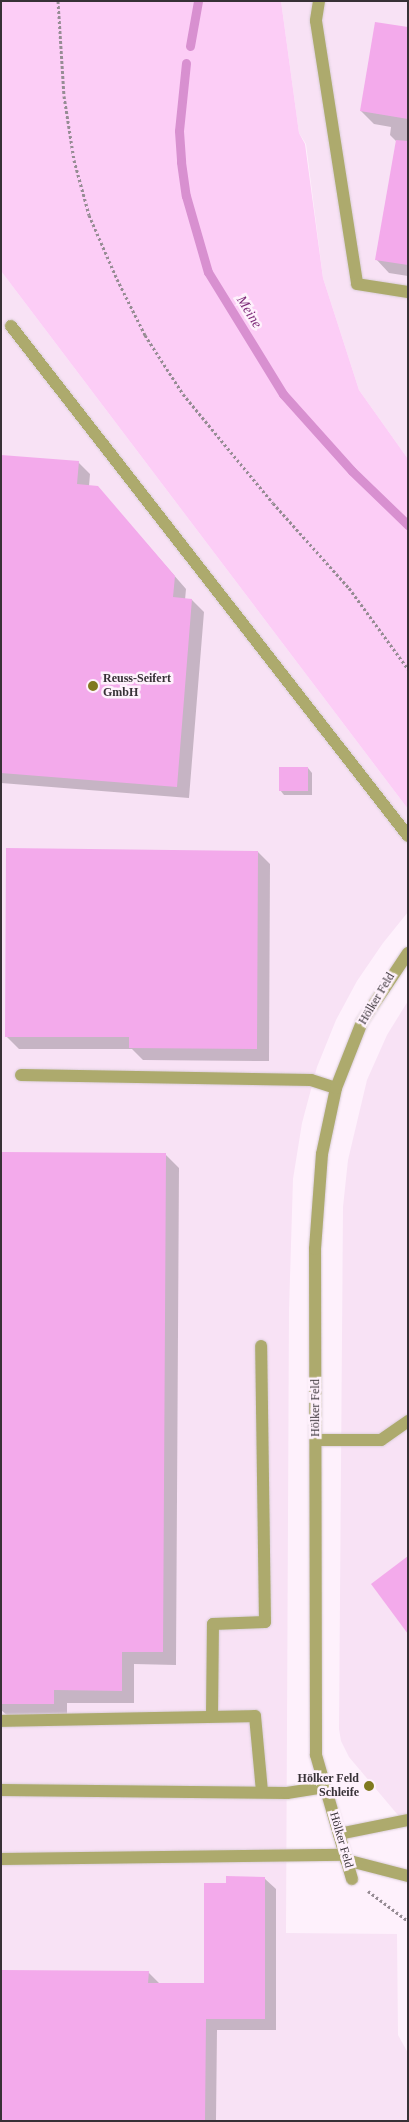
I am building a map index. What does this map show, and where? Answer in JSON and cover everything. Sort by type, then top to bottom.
[{"type":"street","points":[[319,1],[316,21],[357,284],[408,292]]},
{"type":"street","points":[[11,326],[408,836]]},
{"type":"street","name":"Hölker Feld","points":[[352,1879],[316,1755],[315,1249],[322,1154],[336,1088],[362,1022],[408,953]]},
{"type":"street","points":[[21,1075],[311,1080],[336,1088]]},
{"type":"street","points":[[212,1716],[213,1624],[265,1622],[261,1346]]},
{"type":"street","points":[[316,1440],[381,1440],[408,1421]]},
{"type":"street","points":[[1,1721],[255,1716],[262,1792]]},
{"type":"street","points":[[1,1790],[287,1793],[325,1787]]},
{"type":"street","points":[[339,1834],[408,1820]]},
{"type":"street","points":[[1,1859],[346,1857],[408,1876]]},
{"type":"path","points":[[58,1],[64,96],[74,160],[89,215],[117,279],[145,335],[183,394],[273,502],[349,588],[408,669]]},
{"type":"path","points":[[352,1879],[408,1921]]},
{"type":"shaded area","points":[[1,1],[281,1],[299,133],[305,144],[323,278],[359,390],[408,459],[408,809],[1,271]]},
{"type":"shaded area","points":[[281,1],[408,1],[408,459],[359,390],[323,278],[306,144],[299,133]]},
{"type":"shaded area","points":[[1,271],[408,809],[408,912],[383,943],[357,981],[336,1020],[317,1067],[302,1123],[293,1179],[289,1310],[286,1933],[397,1934],[398,2035],[408,2053],[408,2121],[1,2121]]},
{"type":"shaded area","points":[[408,1001],[408,1827],[349,1757],[341,1741],[339,1729],[343,1207],[348,1160],[367,1080],[387,1035]]},
{"type":"building","points":[[375,22],[408,27],[408,119],[360,111]]},
{"type":"building","points":[[396,140],[408,141],[408,265],[375,260]]},
{"type":"building","name":"Reuss-Seifert GmbH","points":[[1,455],[79,461],[77,484],[98,486],[175,576],[173,597],[192,599],[177,787],[1,773]]},
{"type":"building","points":[[279,767],[308,767],[308,791],[279,791]]},
{"type":"building","points":[[6,848],[258,851],[257,1049],[129,1048],[129,1037],[5,1037]]},
{"type":"building","points":[[1,1152],[166,1153],[163,1652],[122,1652],[122,1691],[54,1690],[54,1704],[1,1704]]},
{"type":"building","points":[[408,1556],[408,1634],[371,1584]]},
{"type":"building","points":[[226,1876],[265,1877],[265,2019],[206,2019],[205,2121],[1,2121],[1,1970],[149,1971],[148,1983],[204,1983],[204,1883],[226,1883]]},
{"type":"waterway","name":"Meine","points":[[190,46],[198,1]]},
{"type":"waterway","name":"Meine","points":[[186,63],[179,131],[181,162],[186,196],[208,272],[283,394],[352,471],[408,525]]},
{"type":"place","name":"Reuss-Seifert GmbH","points":[[93,686]]},
{"type":"place","name":"Hölker Feld Schleife","points":[[369,1786]]}]
